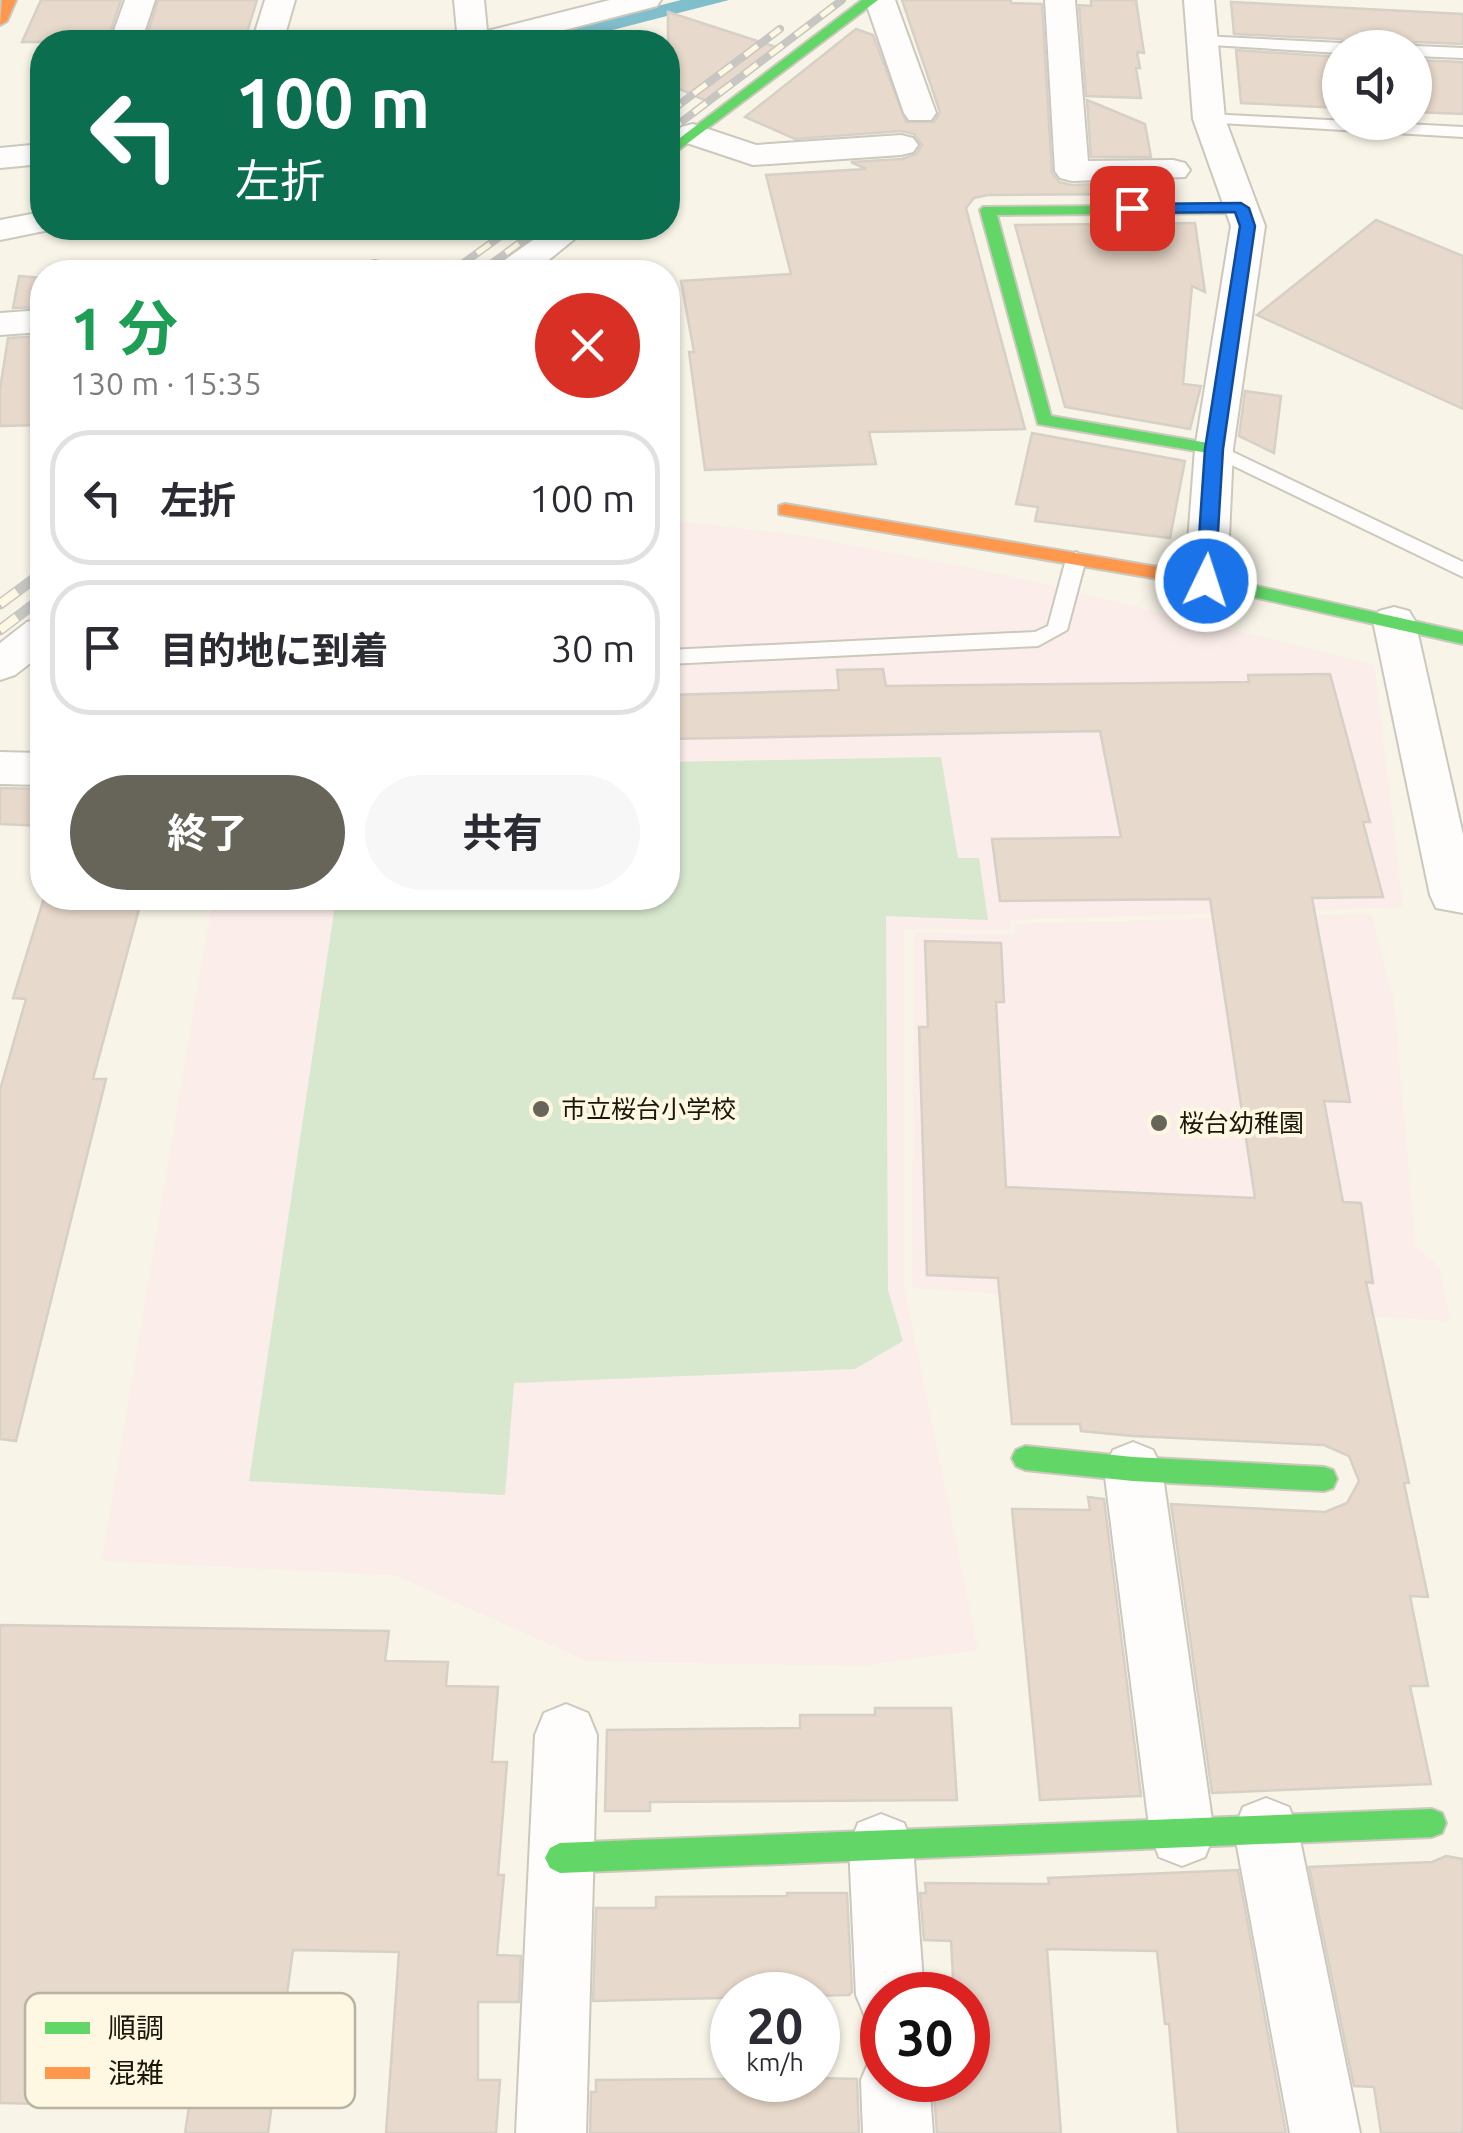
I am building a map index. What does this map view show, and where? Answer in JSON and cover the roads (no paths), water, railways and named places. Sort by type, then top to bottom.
[{"type":"street","points":[[0,21],[9,0]]},
{"type":"street","points":[[130,30],[140,0]]},
{"type":"street","points":[[271,30],[280,0]]},
{"type":"street","points":[[468,0],[472,30]]},
{"type":"street","points":[[680,144],[871,0]]},
{"type":"street","points":[[880,0],[920,113]]},
{"type":"street","points":[[1060,0],[1072,170],[1173,170]]},
{"type":"street","points":[[1199,0],[1208,120],[1248,226],[1214,449],[1206,581]]},
{"type":"street","points":[[528,30],[632,2]]},
{"type":"street","points":[[680,144],[753,155],[901,144]]},
{"type":"street","points":[[0,158],[30,155]]},
{"type":"street","points":[[1214,449],[1044,420],[988,210],[1241,208]]},
{"type":"street","points":[[0,230],[30,224]]},
{"type":"street","points":[[528,260],[555,240]]},
{"type":"street","points":[[0,324],[30,322]]},
{"type":"street","points":[[785,510],[1206,581],[1463,638]]},
{"type":"street","points":[[1394,621],[1454,895],[1463,895]]},
{"type":"street","points":[[0,666],[30,642]]},
{"type":"street","points":[[0,768],[30,769]]},
{"type":"street","points":[[1025,1458],[1134,1469],[1324,1478]]},
{"type":"street","points":[[1134,1469],[1182,1834]]},
{"type":"street","points":[[550,2133],[566,1735]]},
{"type":"street","points":[[560,1858],[1432,1823]]},
{"type":"street","points":[[1266,1830],[1325,2133]]},
{"type":"street","points":[[881,1846],[889,1972]]},
{"type":"street","points":[[896,2102],[898,2133]]},
{"type":"lane","points":[[1202,41],[1322,47]]},
{"type":"lane","points":[[1432,52],[1463,53]]},
{"type":"lane","points":[[1208,120],[1463,132]]},
{"type":"lane","points":[[1214,449],[1463,570]]},
{"type":"lane","points":[[680,656],[1038,639],[1056,630],[1076,559]]},
{"type":"water","points":[[681,0],[729,0],[613,30],[563,30]]},
{"type":"railway","points":[[680,123],[842,0]]},
{"type":"railway","points":[[680,104],[780,29]]},
{"type":"railway","points":[[468,260],[495,240]]},
{"type":"railway","points":[[496,260],[524,240]]},
{"type":"railway","points":[[0,604],[30,582]]},
{"type":"railway","points":[[0,630],[30,607]]},
{"type":"place","name":"市立桜台小学校","points":[[541,1109]]},
{"type":"place","name":"桜台幼稚園","points":[[1159,1123]]}]
